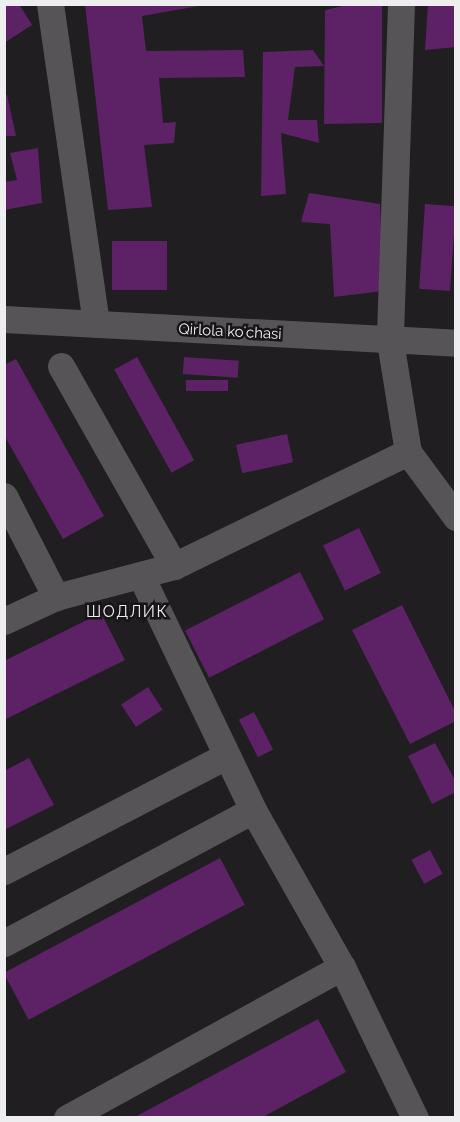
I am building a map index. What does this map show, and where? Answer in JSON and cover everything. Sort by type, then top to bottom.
[{"type":"street","points":[[50,4],[96,324]]},
{"type":"street","points":[[401,4],[390,341],[408,452],[456,517]]},
{"type":"street","name":"Qirlola koʻchasi","points":[[4,319],[456,343]]},
{"type":"street","points":[[61,366],[174,566]]},
{"type":"street","points":[[4,621],[56,597],[174,566],[408,452]]},
{"type":"street","points":[[4,496],[56,597]]},
{"type":"street","points":[[141,576],[253,810],[342,967],[415,1118]]},
{"type":"street","points":[[4,871],[226,756]]},
{"type":"street","points":[[4,943],[253,810]]},
{"type":"street","points":[[67,1118],[342,967]]},
{"type":"building","points":[[4,4],[19,4],[32,25],[4,43]]},
{"type":"building","points":[[85,4],[210,4],[142,16],[146,51],[243,50],[245,77],[159,78],[163,123],[176,122],[174,143],[144,145],[152,207],[108,210]]},
{"type":"building","points":[[352,4],[382,4],[382,123],[324,124],[325,10]]},
{"type":"building","points":[[428,4],[456,4],[456,47],[425,50]]},
{"type":"building","points":[[313,50],[324,66],[295,67],[288,120],[317,120],[319,143],[281,133],[286,194],[261,196],[263,52]]},
{"type":"building","points":[[4,95],[7,95],[16,136],[4,136]]},
{"type":"building","points":[[38,148],[42,203],[4,210],[4,182],[17,180],[10,153]]},
{"type":"building","points":[[309,193],[380,204],[383,291],[334,297],[330,224],[301,222]]},
{"type":"building","points":[[425,204],[456,206],[450,291],[419,289]]},
{"type":"building","points":[[112,241],[167,241],[167,290],[112,290]]},
{"type":"building","points":[[137,357],[194,460],[171,473],[114,370]]},
{"type":"building","points":[[184,357],[239,361],[238,378],[183,374]]},
{"type":"building","points":[[16,359],[104,516],[63,539],[4,435],[4,365]]},
{"type":"building","points":[[186,380],[228,380],[228,391],[186,391]]},
{"type":"building","points":[[287,434],[293,462],[242,473],[236,445]]},
{"type":"building","points":[[359,528],[381,573],[345,590],[323,546]]},
{"type":"building","points":[[300,572],[324,619],[209,678],[185,631]]},
{"type":"building","points":[[402,605],[456,713],[456,721],[410,744],[352,630]]},
{"type":"building","points":[[101,613],[125,660],[4,720],[4,661]]},
{"type":"building","points":[[148,687],[163,710],[136,727],[121,704]]},
{"type":"building","points":[[254,712],[273,749],[258,757],[239,720]]},
{"type":"building","points":[[435,743],[456,782],[456,792],[432,804],[408,756]]},
{"type":"building","points":[[29,758],[54,805],[4,830],[4,771]]},
{"type":"building","points":[[430,850],[443,874],[424,884],[411,860]]},
{"type":"building","points":[[220,858],[245,905],[29,1020],[4,973]]},
{"type":"building","points":[[318,1019],[346,1072],[261,1118],[133,1118]]},
{"type":"district","name":"ШОДЛИК","points":[[127,612]]}]
